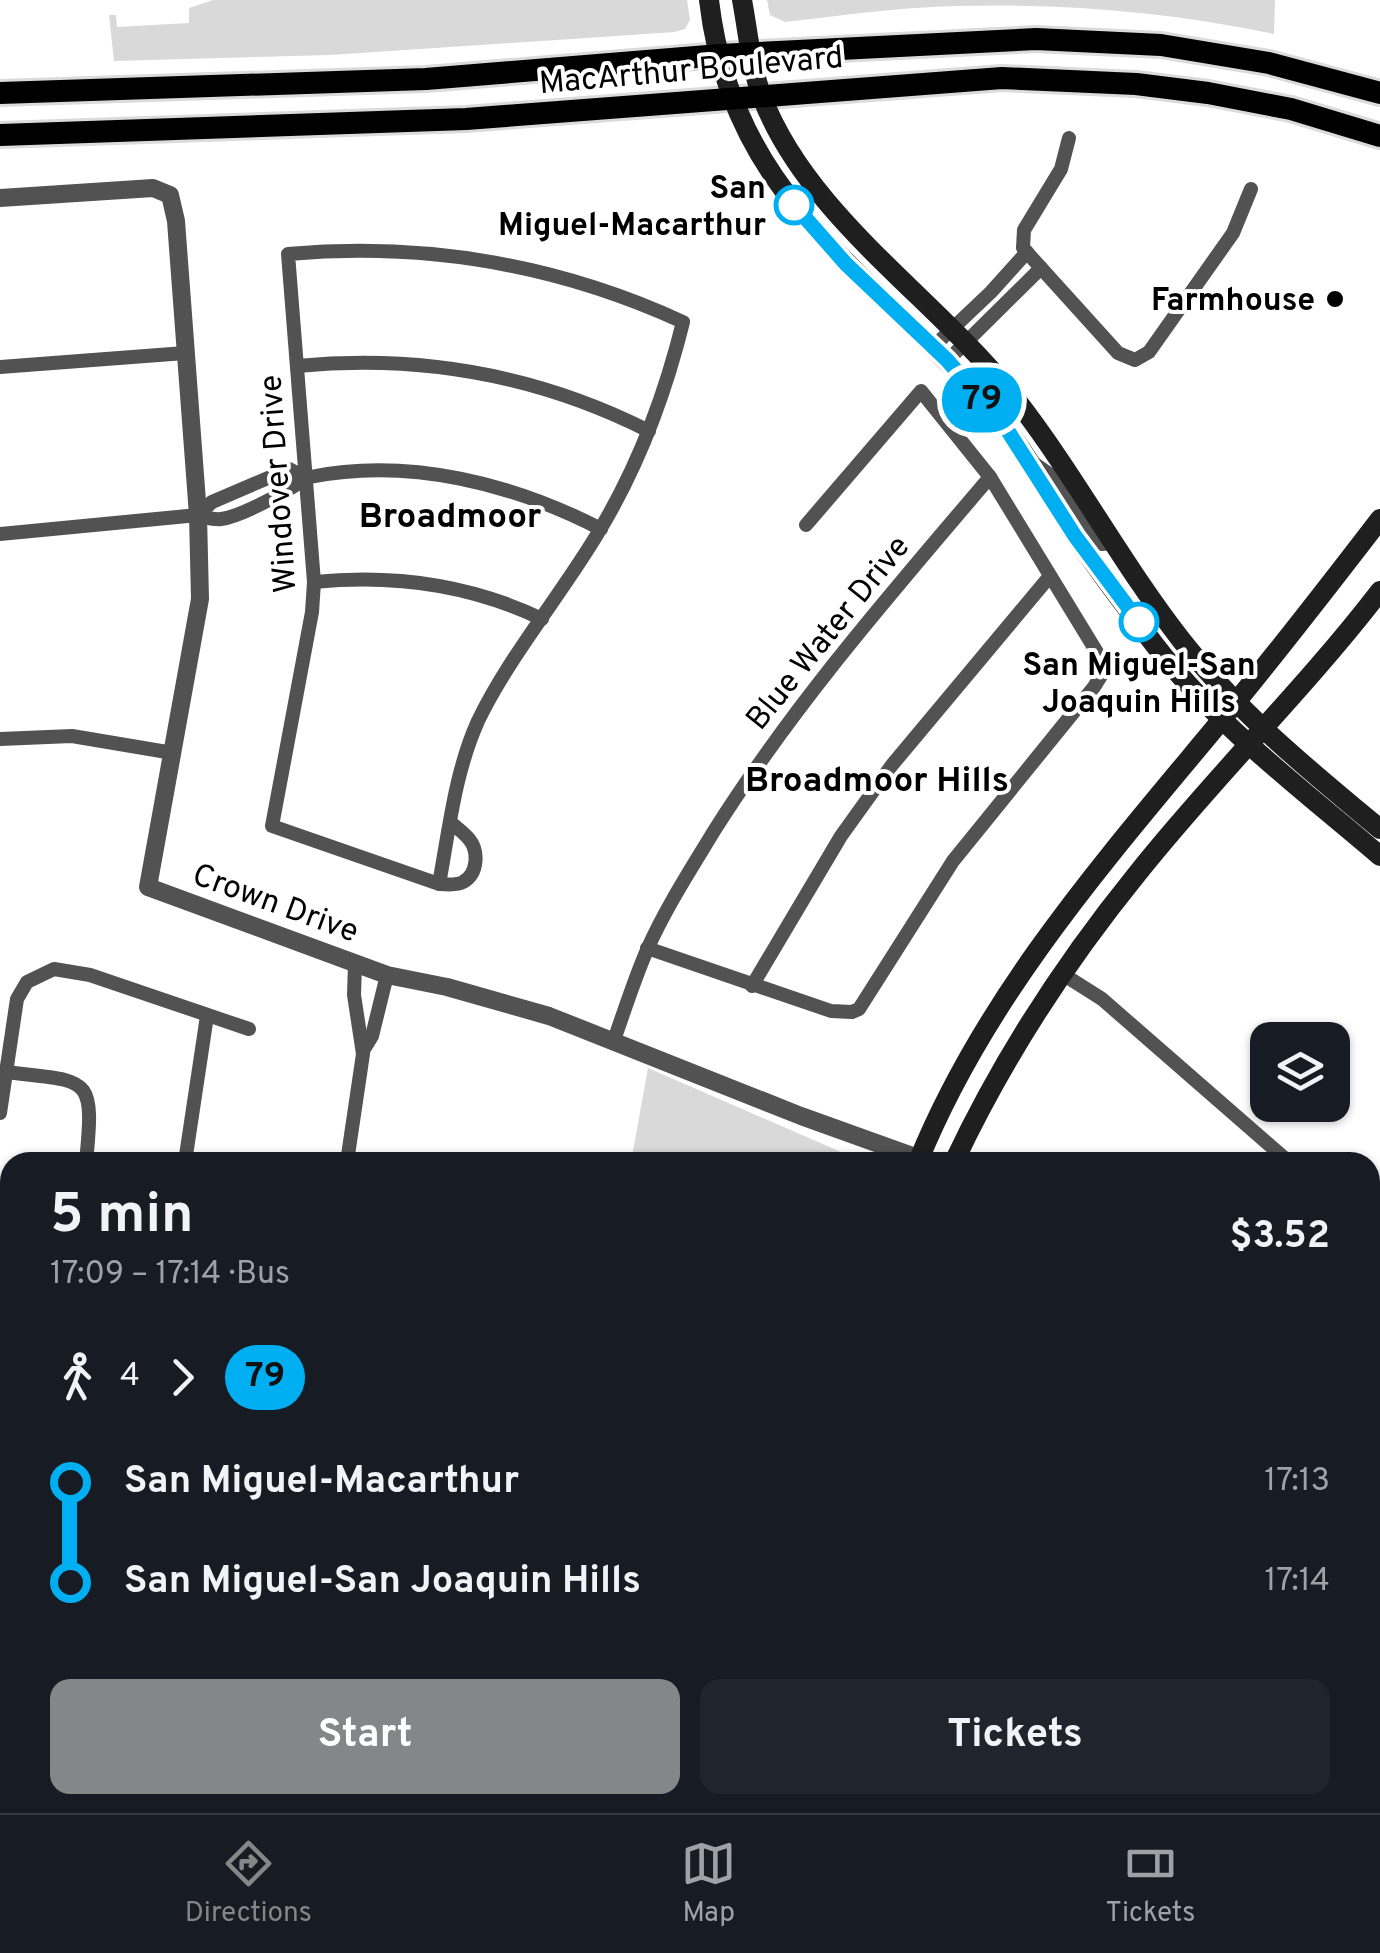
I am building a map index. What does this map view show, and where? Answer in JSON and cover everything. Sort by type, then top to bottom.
[{"type":"main road","points":[[708,0],[733,97],[754,146],[778,186],[808,224],[940,354],[1006,428],[1075,536],[1156,646],[1222,720],[1257,737],[1380,828]]},
{"type":"main road","points":[[742,0],[762,96],[795,162],[826,203],[1013,395],[1182,641],[1235,702],[1257,737],[1380,856]]},
{"type":"main road","name":"MacArthur Boulevard","points":[[0,93],[426,79],[720,54],[1036,38],[1160,46],[1268,64],[1380,94]]},
{"type":"main road","name":"MacArthur Boulevard","points":[[0,135],[466,119],[1002,78],[1064,78],[1241,99],[1291,109],[1380,136]]},
{"type":"main road","points":[[924,1152],[928,1137],[982,1036],[1078,894],[1380,520]]},
{"type":"main road","points":[[959,1152],[1037,1008],[1139,870],[1380,591]]},
{"type":"street","points":[[1068,138],[1061,170],[1024,230],[1021,242],[1118,353],[1134,360],[1148,352],[1233,233],[1251,189]]},
{"type":"street","name":"Crown Drive","points":[[0,198],[153,188],[170,195],[176,221],[198,515],[200,599],[148,887],[387,975],[447,986],[549,1016],[896,1152]]},
{"type":"street","name":"Windover Drive","points":[[439,884],[272,826],[312,612],[314,582],[288,254],[386,250],[472,257],[580,282],[683,322],[649,430]]},
{"type":"street","points":[[959,336],[1026,252]]},
{"type":"street","points":[[940,354],[1041,268]]},
{"type":"street","points":[[0,367],[185,353]]},
{"type":"street","points":[[297,366],[388,362],[478,371],[566,394],[649,430],[601,529],[478,722],[459,778],[450,822],[439,884],[460,884],[476,866],[470,840],[450,822]]},
{"type":"street","points":[[648,948],[831,1011],[859,1009],[952,861],[1104,671],[1098,654],[990,477],[921,390],[806,525]]},
{"type":"street","points":[[1028,462],[1053,479],[1092,536],[1102,542],[1112,541]]},
{"type":"street","points":[[0,534],[198,515],[224,518],[306,478],[389,471],[450,477],[528,497],[601,529]]},
{"type":"street","name":"Blue Water Drive","points":[[613,1043],[648,948],[712,834],[803,700],[990,477]]},
{"type":"street","points":[[752,986],[811,883],[892,765],[1050,576]]},
{"type":"street","points":[[314,582],[353,578],[431,583],[506,603],[542,619]]},
{"type":"street","points":[[0,739],[72,736],[173,753]]},
{"type":"street","points":[[348,1152],[364,1048],[354,995],[355,964]]},
{"type":"street","points":[[0,1113],[16,999],[28,982],[54,968],[90,975],[248,1028]]},
{"type":"street","points":[[1061,974],[1102,999],[1278,1152]]},
{"type":"street","points":[[364,1048],[372,1036],[387,975]]},
{"type":"street","points":[[354,995],[379,1002]]},
{"type":"street","points":[[187,1152],[207,1016]]},
{"type":"street","points":[[5,1072],[71,1081],[86,1094],[91,1110],[87,1152]]},
{"type":"shaded area","points":[[213,0],[687,0],[690,20],[685,29],[675,32],[330,55],[114,61],[109,15],[116,15],[117,27],[189,23],[189,8]]},
{"type":"shaded area","points":[[767,0],[1275,0],[1274,34],[1186,18],[1050,7],[915,8],[785,22],[770,15]]},
{"type":"shaded area","points":[[648,1068],[841,1152],[633,1152]]},
{"type":"bus line","name":"79","points":[[794,205],[846,264],[947,360],[1006,428],[1075,536],[1139,622]]},
{"type":"place","name":"San Miguel-Macarthur","points":[[794,205]]},
{"type":"place","name":"Farmhouse","points":[[1335,299]]},
{"type":"place","name":"San Miguel-San Joaquin Hills","points":[[1139,622]]},
{"type":"district","name":"Broadmoor","points":[[450,515]]},
{"type":"district","name":"Broadmoor Hills","points":[[877,779]]}]
